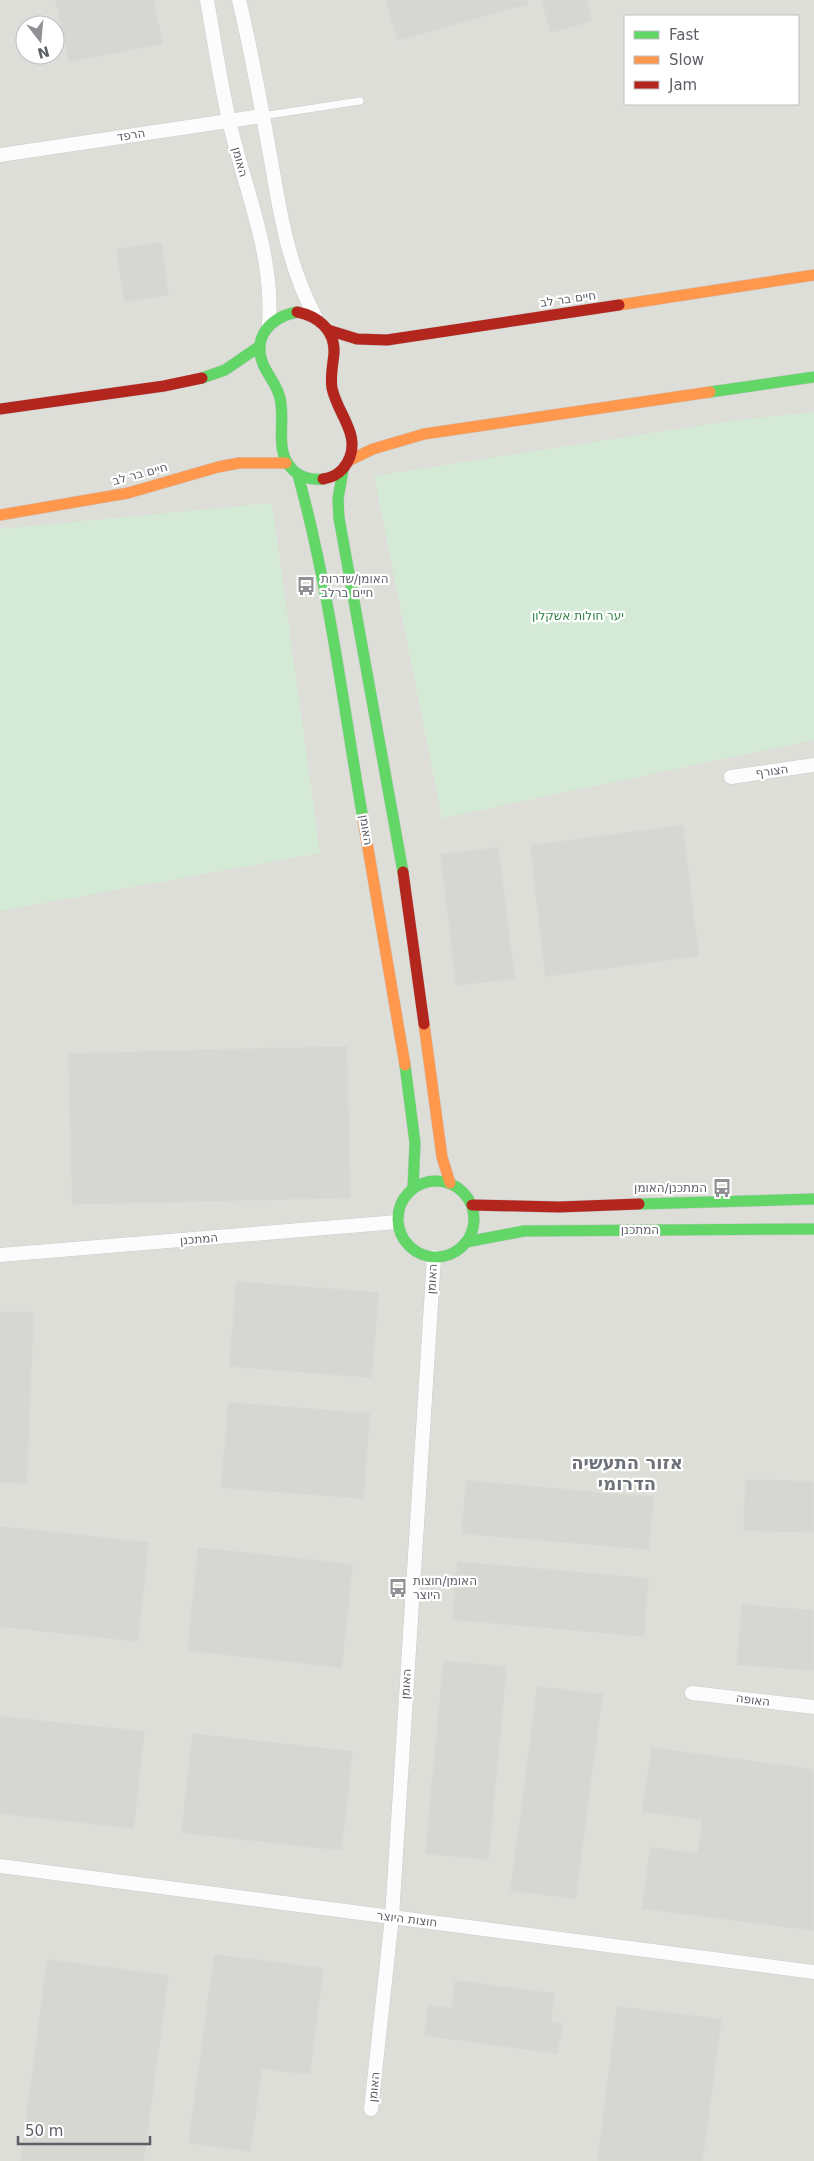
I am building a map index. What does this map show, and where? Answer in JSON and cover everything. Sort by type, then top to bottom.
[{"type":"street","name":"האומן","points":[[207,0],[229,120],[266,254],[270,292],[269,324]]},
{"type":"street","points":[[239,0],[288,247],[297,277],[315,316],[328,330],[334,347],[330,368],[332,390],[335,401],[353,436],[354,448],[346,465],[338,499],[339,518],[406,890],[442,1157],[450,1183]]},
{"type":"street","name":"הרפד","points":[[0,155],[262,116]]},
{"type":"street","name":"חיים בר לב","points":[[328,330],[344,338],[362,342],[387,340],[814,275]]},
{"type":"street","points":[[315,316],[303,312],[291,312],[279,316],[269,324],[262,334],[260,346],[262,363],[276,386],[282,406],[280,446],[286,463],[298,475],[322,480],[337,475],[346,465],[373,449],[424,434],[814,377]]},
{"type":"street","points":[[0,409],[164,386],[202,378],[225,370],[260,346]]},
{"type":"street","name":"חיים בר לב","points":[[0,514],[128,493],[232,464],[286,463]]},
{"type":"street","name":"האומן","points":[[298,475],[311,522],[318,560],[364,818],[411,1103],[415,1143],[413,1188]]},
{"type":"street","name":"הצורף","points":[[731,777],[814,765]]},
{"type":"street","points":[[431,1180],[450,1183],[463,1192],[472,1205],[474,1224],[466,1242],[458,1250],[446,1256],[434,1257],[423,1255],[405,1243],[397,1222],[398,1209],[404,1197],[413,1188],[431,1180]]},
{"type":"street","name":"המתכנן","points":[[472,1205],[559,1207],[814,1199]]},
{"type":"street","name":"המתכנן","points":[[0,1255],[397,1222]]},
{"type":"street","name":"המתכנן","points":[[466,1242],[524,1231],[814,1229]]},
{"type":"street","name":"האומן","points":[[371,2110],[392,1917],[434,1257]]},
{"type":"street","name":"האופה","points":[[692,1693],[814,1707]]},
{"type":"street","name":"חוצות היוצר","points":[[0,1866],[814,1972]]},
{"type":"lane","points":[[262,116],[360,101]]},
{"type":"shaded area","points":[[0,0],[814,0],[814,2161],[0,2161]]},
{"type":"green space","name":"יער חולות אשקלון","points":[[814,412],[814,740],[442,818],[374,476],[737,420]]},
{"type":"green space","points":[[272,503],[320,853],[0,911],[0,529]]},
{"type":"building","points":[[55,0],[154,0],[163,44],[69,62],[65,44],[65,15],[58,15]]},
{"type":"building","points":[[385,0],[528,0],[529,4],[397,41]]},
{"type":"building","points":[[541,0],[587,0],[593,21],[550,33]]},
{"type":"building","points":[[162,242],[169,295],[124,302],[116,249]]},
{"type":"building","points":[[683,825],[699,956],[545,977],[530,845]]},
{"type":"building","points":[[499,847],[515,979],[456,986],[440,854]]},
{"type":"building","points":[[347,1046],[351,1198],[72,1205],[68,1053]]},
{"type":"building","points":[[236,1281],[379,1292],[372,1378],[229,1367]]},
{"type":"building","points":[[0,1311],[34,1312],[27,1484],[0,1483]]},
{"type":"building","points":[[228,1402],[370,1413],[364,1499],[221,1488]]},
{"type":"building","points":[[745,1479],[814,1481],[814,1533],[743,1531]]},
{"type":"building","points":[[466,1480],[654,1497],[649,1550],[461,1534]]},
{"type":"building","points":[[0,1526],[149,1542],[138,1642],[0,1627]]},
{"type":"building","points":[[198,1547],[353,1564],[342,1668],[187,1651]]},
{"type":"building","points":[[457,1561],[649,1578],[644,1637],[452,1620]]},
{"type":"building","points":[[742,1604],[814,1610],[814,1671],[736,1665]]},
{"type":"building","points":[[443,1661],[507,1666],[489,1860],[425,1854]]},
{"type":"building","points":[[537,1686],[603,1694],[576,1899],[510,1891]]},
{"type":"building","points":[[0,1716],[145,1731],[134,1829],[0,1814]]},
{"type":"building","points":[[192,1733],[353,1751],[342,1851],[181,1833]]},
{"type":"building","points":[[651,1747],[814,1769],[814,1931],[642,1909],[650,1847],[697,1853],[702,1820],[642,1812]]},
{"type":"building","points":[[214,1954],[324,1968],[310,2075],[262,2069],[251,2152],[188,2143]]},
{"type":"building","points":[[47,1959],[169,1975],[144,2161],[20,2161]]},
{"type":"building","points":[[455,1980],[555,1993],[551,2021],[563,2023],[558,2054],[424,2036],[428,2005],[451,2008]]},
{"type":"building","points":[[617,2006],[722,2019],[703,2161],[597,2161]]},
{"type":"traffic: fast","points":[[297,312],[279,318],[266,330],[262,337],[260,354],[280,398],[282,446],[288,463],[294,471],[304,477],[323,479]]},
{"type":"traffic: fast","points":[[202,378],[225,370],[260,346]]},
{"type":"traffic: fast","points":[[710,392],[814,377]]},
{"type":"traffic: fast","points":[[343,470],[338,499],[339,518],[403,872]]},
{"type":"traffic: fast","points":[[298,475],[327,603],[363,819]]},
{"type":"traffic: fast","points":[[405,1065],[415,1143],[413,1188]]},
{"type":"traffic: fast","points":[[429,1181],[443,1181],[457,1187],[468,1198],[474,1212],[474,1219],[471,1234],[463,1246],[443,1257],[429,1257],[415,1251],[404,1240],[398,1226],[398,1212],[404,1198],[415,1187],[429,1181]]},
{"type":"traffic: fast","points":[[639,1204],[814,1199]]},
{"type":"traffic: fast","points":[[466,1242],[524,1231],[814,1229]]},
{"type":"traffic: slow","points":[[619,305],[814,275]]},
{"type":"traffic: slow","points":[[350,460],[373,449],[424,434],[710,392]]},
{"type":"traffic: slow","points":[[0,515],[128,493],[218,467],[239,463],[286,463]]},
{"type":"traffic: slow","points":[[363,819],[405,1065]]},
{"type":"traffic: slow","points":[[424,1024],[442,1157],[450,1183]]},
{"type":"traffic: jam","points":[[328,330],[357,339],[387,340],[619,305]]},
{"type":"traffic: jam","points":[[297,312],[312,317],[324,325],[332,337],[334,345],[331,375],[332,388],[351,434],[351,453],[347,463],[337,474],[323,479]]},
{"type":"traffic: jam","points":[[0,409],[164,386],[202,378]]},
{"type":"traffic: jam","points":[[403,872],[424,1024]]},
{"type":"traffic: jam","points":[[472,1205],[559,1207],[639,1204]]},
{"type":"place","name":"האומן/שדרות חיים ברלב","points":[[306,586]]},
{"type":"place","name":"המתכנן/האומן","points":[[722,1188]]},
{"type":"place","name":"האומן/חוצות היוצר","points":[[398,1588]]},
{"type":"district","name":"אזור התעשיה הדרומי","points":[[627,1472]]}]
